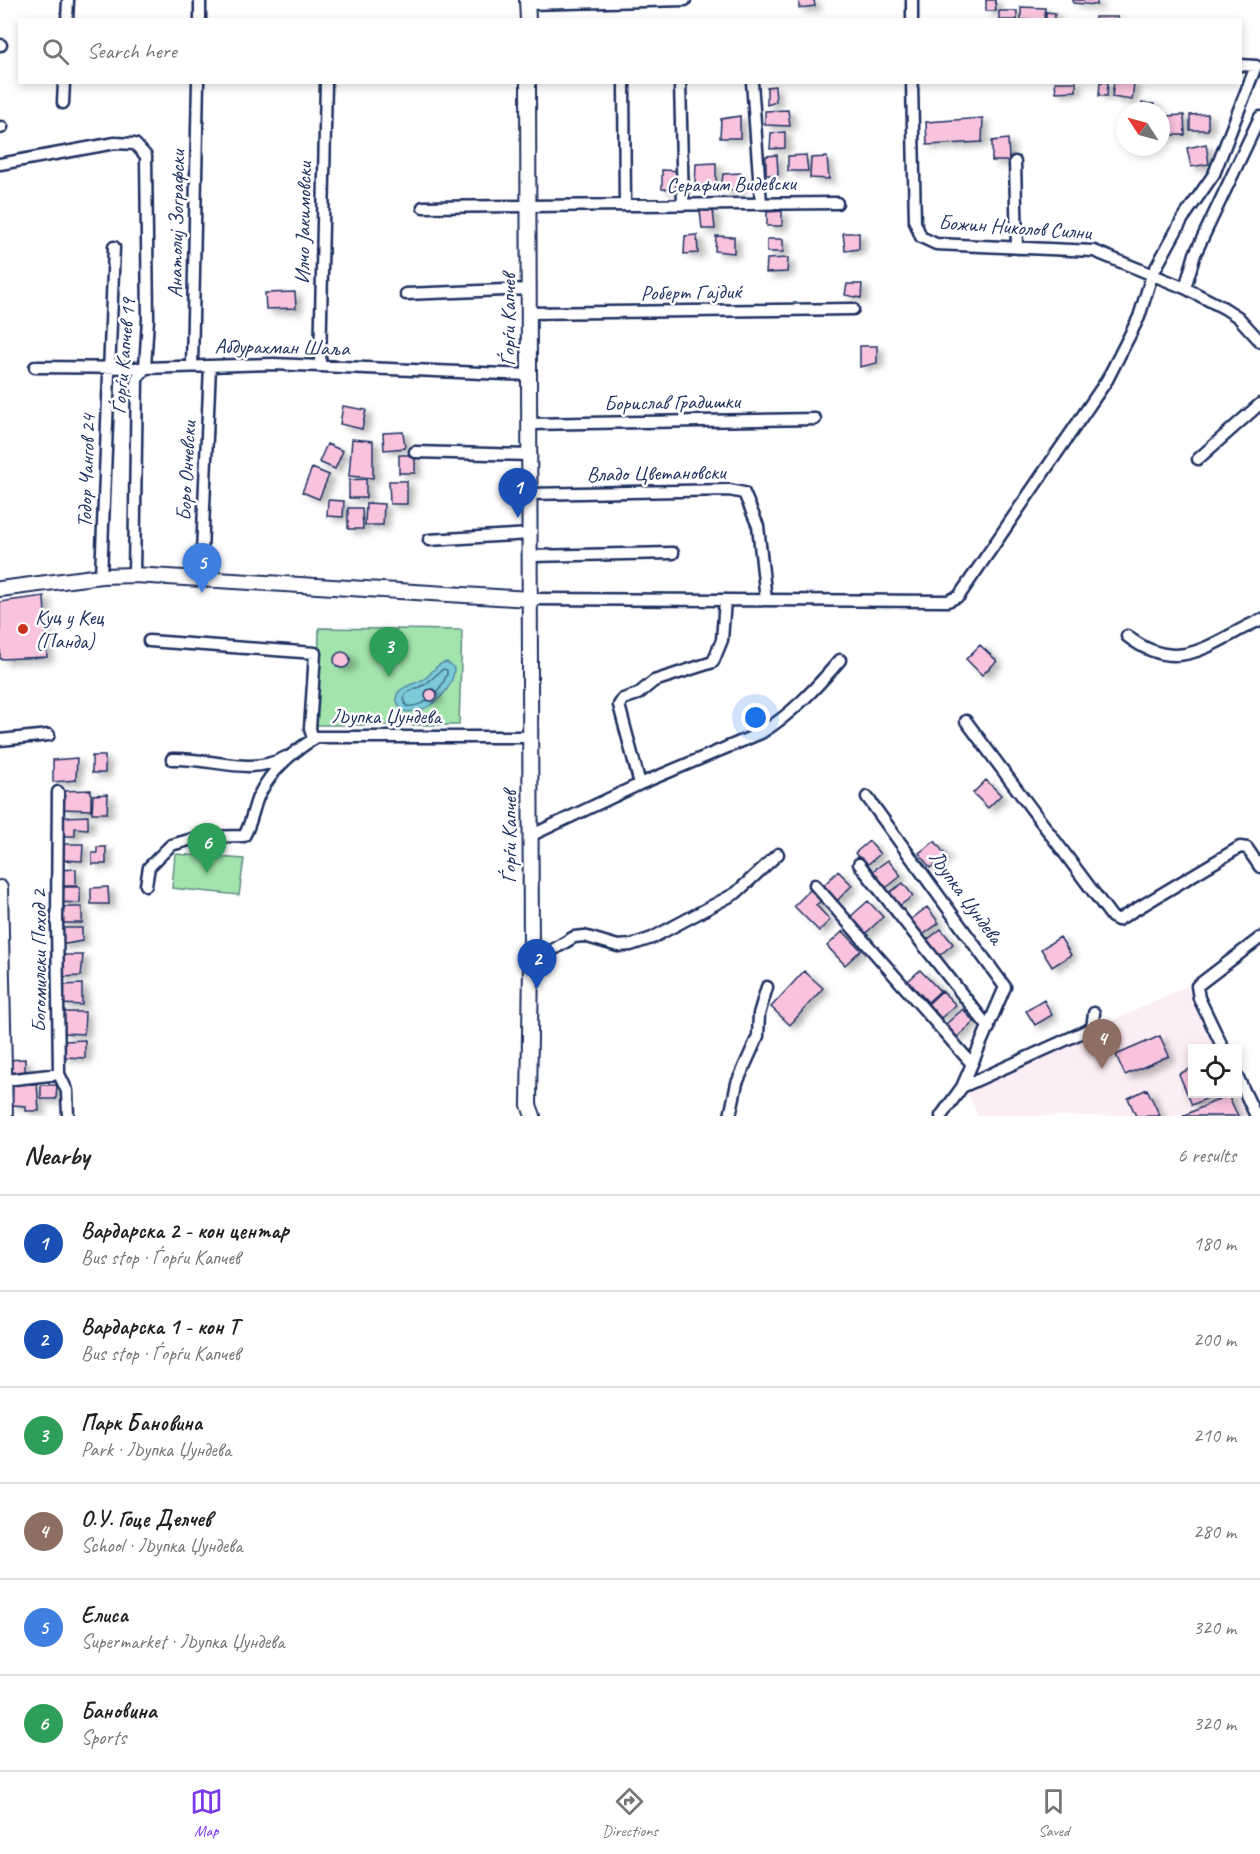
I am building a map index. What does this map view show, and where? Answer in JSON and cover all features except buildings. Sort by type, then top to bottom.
[{"type":"street","points":[[67,18],[68,0]]},
{"type":"street","points":[[200,0],[200,18]]},
{"type":"street","points":[[528,18],[528,2],[685,0]]},
{"type":"street","points":[[912,0],[912,18]]},
{"type":"street","points":[[0,589],[101,576],[134,575],[201,577],[530,599],[948,601],[966,589],[1107,380],[1139,317],[1152,276],[1182,220],[1214,174],[1258,68],[1242,65]]},
{"type":"street","points":[[63,104],[64,84]]},
{"type":"street","name":"Анатолиј Зографски","points":[[192,366],[198,84]]},
{"type":"street","name":"Илчо Јакимовски","points":[[320,365],[326,84]]},
{"type":"street","name":"Ѓорѓи Капчев","points":[[528,84],[531,963],[529,1105],[533,1116]]},
{"type":"street","points":[[624,84],[625,205]]},
{"type":"street","points":[[680,84],[683,204]]},
{"type":"street","points":[[753,84],[761,203]]},
{"type":"street","name":"Божин Николов Силни","points":[[912,84],[916,230],[921,237],[936,244],[1094,251],[1185,288]]},
{"type":"street","points":[[1260,117],[1195,254],[1185,288],[1238,317],[1260,341]]},
{"type":"street","name":"Ѓорѓи Капчев 19","points":[[0,164],[115,143],[135,144],[146,156],[148,319],[145,368],[137,379],[134,575]]},
{"type":"street","points":[[1015,162],[1017,248]]},
{"type":"street","name":"Серафим Видевски","points":[[423,207],[837,202]]},
{"type":"street","name":"Тодор Чангов 24","points":[[101,576],[114,247]]},
{"type":"street","points":[[406,294],[529,289]]},
{"type":"street","name":"Роберт Гајдиќ","points":[[529,313],[853,309]]},
{"type":"street","name":"Абдурахман Шаља","points":[[35,367],[320,365],[529,375]]},
{"type":"street","name":"Боро Ончевски","points":[[201,577],[210,366]]},
{"type":"street","points":[[1198,459],[1260,404]]},
{"type":"street","name":"Борислав Градишки","points":[[529,424],[815,419]]},
{"type":"street","points":[[415,452],[530,455]]},
{"type":"street","name":"Владо Цветановски","points":[[530,495],[729,490],[744,493],[758,526],[766,600]]},
{"type":"street","points":[[429,540],[530,534]]},
{"type":"street","points":[[530,556],[673,553]]},
{"type":"street","points":[[640,784],[619,705],[623,699],[638,694],[654,681],[713,662],[722,640],[725,600]]},
{"type":"street","points":[[1127,636],[1143,649],[1179,656],[1207,650],[1260,620]]},
{"type":"street","name":"Љупка Џундева","points":[[149,641],[315,653],[310,729],[312,735],[317,737],[530,737]]},
{"type":"street","points":[[530,836],[640,784],[760,733],[779,722],[811,694],[840,660]]},
{"type":"street","points":[[966,721],[1112,917],[1118,920],[1240,847],[1247,848],[1260,867]]},
{"type":"street","points":[[0,740],[48,735]]},
{"type":"street","points":[[172,759],[255,766],[275,762],[292,754],[317,737]]},
{"type":"street","points":[[146,885],[149,867],[171,845],[200,837],[244,836],[259,795],[272,775],[292,754]]},
{"type":"street","name":"Богомилски Поход 2","points":[[58,792],[59,1074],[67,1091],[68,1116]]},
{"type":"street","name":"Љупка Џундева","points":[[867,797],[1005,987],[1004,994],[962,1087],[941,1116]]},
{"type":"street","points":[[531,963],[574,937],[584,936],[618,946],[631,945],[652,938],[736,893],[778,854]]},
{"type":"street","points":[[859,864],[989,1028]]},
{"type":"street","points":[[815,885],[972,1064]]},
{"type":"street","points":[[0,888],[5,1116]]},
{"type":"street","points":[[1221,1044],[1199,998],[1197,986],[1260,938]]},
{"type":"street","points":[[730,1116],[737,1083],[758,1036],[759,1014],[767,987]]},
{"type":"street","name":"Љупка Џундева","points":[[962,1087],[1092,1028],[1094,1013]]},
{"type":"street","points":[[5,1080],[59,1074]]},
{"type":"street","points":[[1242,1086],[1256,1116]]},
{"type":"shaded area","points":[[1187,986],[1215,1044],[1188,1044],[1188,1098],[1240,1098],[1248,1116],[978,1116],[966,1090]]},
{"type":"green space","points":[[319,628],[462,630],[459,725],[317,725]]},
{"type":"green space","points":[[175,854],[244,859],[239,895],[172,888]]},
{"type":"water","points":[[447,662],[454,668],[453,677],[438,700],[421,710],[403,711],[396,698],[398,693],[407,686],[424,679],[437,666]]},
{"type":"place","name":"Вардарска 2 - кон центар","points":[[518,518]]},
{"type":"place","name":"Елиса","points":[[202,593]]},
{"type":"place","name":"Куц у Кец (Панда)","points":[[23,629]]},
{"type":"place","name":"Парк Бановина","points":[[389,677]]},
{"type":"place","name":"Бановина","points":[[207,873]]},
{"type":"place","name":"Вардарска 1 - кон Т","points":[[537,989]]},
{"type":"place","name":"О.У. Гоце Делчев","points":[[1102,1069]]}]
